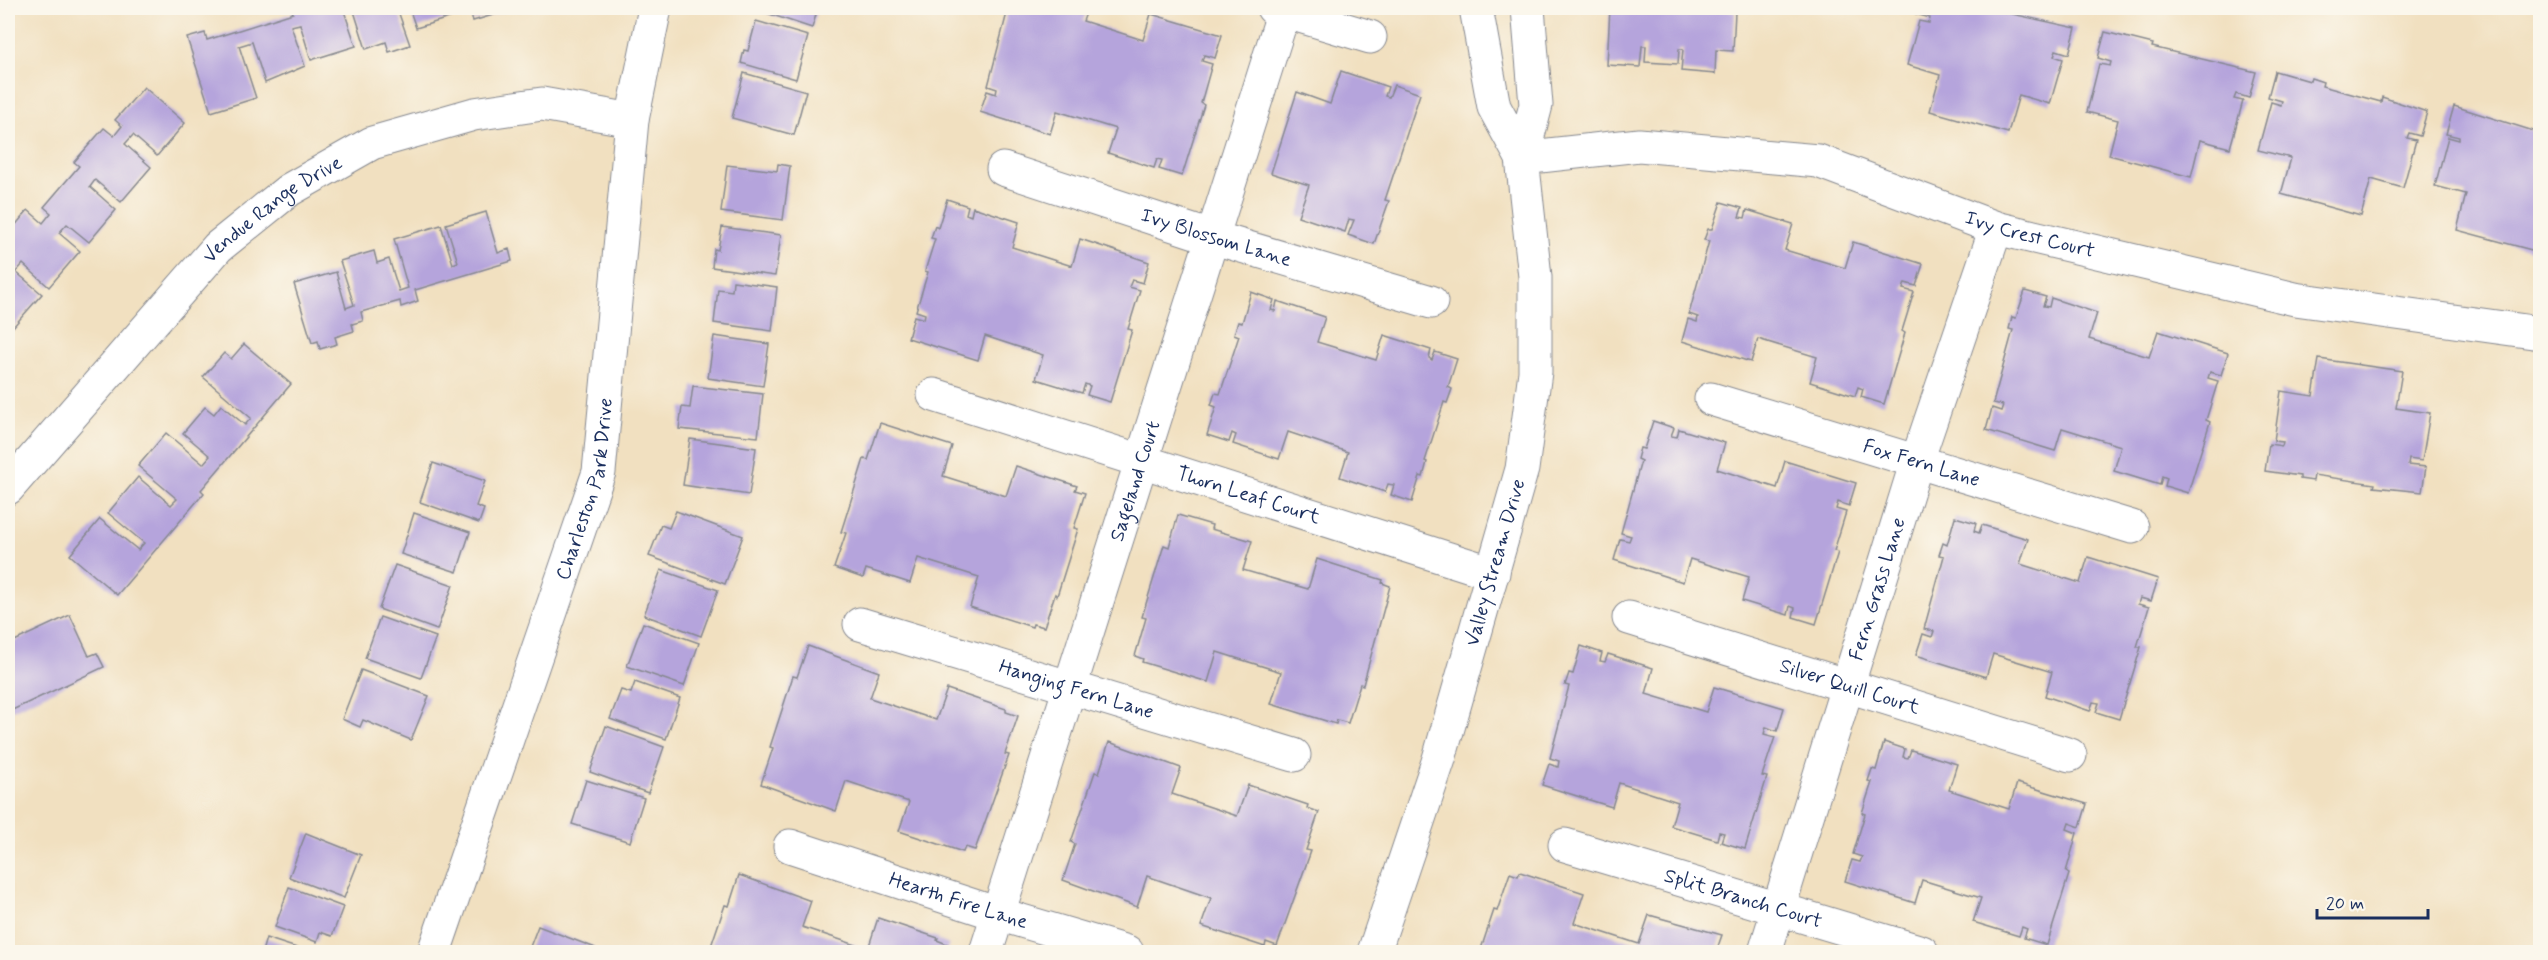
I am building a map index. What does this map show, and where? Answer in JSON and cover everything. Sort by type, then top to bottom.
[{"type":"street","name":"Charleston Park Drive","points":[[434,952],[599,472],[632,120],[656,8]]},
{"type":"street","name":"Valley Stream Drive","points":[[1476,8],[1494,107],[1522,158]]},
{"type":"street","name":"Valley Stream Drive","points":[[1374,952],[1439,759],[1522,469],[1535,372],[1535,277],[1522,158],[1536,105],[1528,8]]},
{"type":"street","points":[[1279,9],[1370,37]]},
{"type":"street","name":"Sageland Court","points":[[986,952],[1142,463],[1279,9]]},
{"type":"street","name":"Vendue Range Drive","points":[[8,488],[218,247],[289,190],[372,143],[474,114],[542,104],[632,120]]},
{"type":"street","name":"Ivy Crest Court","points":[[1522,158],[1639,145],[1818,161],[1996,228],[2295,299],[2541,333]]},
{"type":"street","name":"Ivy Blossom Lane","points":[[1003,169],[1211,237],[1431,302]]},
{"type":"street","name":"Fern Grass Lane","points":[[1765,952],[1917,461],[1996,228]]},
{"type":"street","name":"Thorn Leaf Court","points":[[934,395],[1493,573]]},
{"type":"street","name":"Fox Fern Lane","points":[[1711,399],[2132,527]]},
{"type":"street","name":"Silver Quill Court","points":[[1629,618],[2070,755]]},
{"type":"street","name":"Hanging Fern Lane","points":[[860,624],[1294,755]]},
{"type":"street","name":"Split Branch Court","points":[[1565,845],[1922,952]]},
{"type":"street","name":"Hearth Fire Lane","points":[[790,846],[998,914],[1127,952]]},
{"type":"building","points":[[292,8],[343,8],[356,46],[311,60],[300,24],[291,26],[305,66],[265,83],[252,42],[239,46],[256,98],[211,112],[187,38],[205,33],[207,40],[293,13]]},
{"type":"building","points":[[353,8],[397,8],[410,45],[389,52],[386,42],[366,49]]},
{"type":"building","points":[[409,8],[460,8],[462,14],[416,28]]},
{"type":"building","points":[[469,8],[516,8],[473,21]]},
{"type":"building","points":[[751,8],[818,8],[812,28]]},
{"type":"building","points":[[1004,8],[1088,8],[1083,21],[1143,40],[1151,14],[1222,35],[1215,58],[1204,55],[1202,61],[1212,64],[1201,103],[1204,105],[1182,176],[1159,169],[1162,160],[1157,159],[1154,168],[1108,153],[1116,129],[1057,111],[1050,134],[980,112],[987,91],[996,94],[997,89],[988,86],[1007,13],[1003,12]]},
{"type":"building","points":[[1610,8],[1720,8],[1720,10],[1735,12],[1733,51],[1716,50],[1715,74],[1681,71],[1683,49],[1679,49],[1678,64],[1645,62],[1646,46],[1642,46],[1640,67],[1607,65]]},
{"type":"building","points":[[1918,8],[1985,8],[2076,28],[2069,54],[2056,50],[2054,56],[2063,59],[2050,104],[2019,95],[2008,133],[1930,111],[1940,75],[1907,65],[1919,21],[1929,23],[1930,18],[1916,14]]},
{"type":"building","points":[[756,21],[808,36],[796,79],[741,63],[744,50],[748,51]]},
{"type":"building","points":[[2105,32],[2153,44],[2152,47],[2256,72],[2249,98],[2236,94],[2234,99],[2243,101],[2230,148],[2200,140],[2191,177],[2109,155],[2118,120],[2087,112],[2099,64],[2110,66],[2111,62],[2098,58]]},
{"type":"building","points":[[1341,71],[1388,87],[1385,96],[1389,97],[1394,85],[1420,94],[1385,200],[1389,201],[1374,244],[1348,235],[1354,220],[1349,219],[1345,232],[1298,216],[1309,185],[1271,173],[1297,92],[1330,104]]},
{"type":"building","points":[[2275,71],[2310,81],[2311,78],[2323,82],[2322,86],[2381,102],[2382,97],[2427,112],[2420,136],[2409,133],[2407,138],[2416,140],[2403,188],[2371,179],[2361,216],[2281,194],[2291,158],[2258,150],[2271,102],[2281,105],[2282,101],[2268,97]]},
{"type":"building","points":[[744,73],[806,91],[794,135],[732,118]]},
{"type":"building","points":[[144,87],[185,123],[157,156],[133,135],[125,144],[151,167],[121,202],[95,180],[90,187],[116,210],[89,242],[67,224],[59,233],[80,251],[49,287],[23,264],[16,272],[42,294],[13,327],[8,322],[8,234],[28,210],[43,223],[51,213],[44,207],[79,166],[74,162],[104,128],[114,136],[122,126],[115,120]]},
{"type":"building","points":[[2454,106],[2540,133],[2539,252],[2457,230],[2466,194],[2435,186],[2448,137],[2459,140],[2459,137],[2446,134]]},
{"type":"building","points":[[778,164],[790,166],[783,220],[721,212],[727,165],[777,171]]},
{"type":"building","points":[[947,199],[968,206],[966,214],[971,216],[973,207],[1019,222],[1012,247],[1072,266],[1080,239],[1149,262],[1143,283],[1132,280],[1129,287],[1140,290],[1128,329],[1132,330],[1110,402],[1087,395],[1090,386],[1085,384],[1082,393],[1036,379],[1043,355],[985,336],[978,360],[908,338],[914,316],[924,319],[925,314],[916,311],[935,239],[931,238],[935,226],[938,228]]},
{"type":"building","points":[[1721,202],[1742,208],[1739,217],[1745,218],[1747,210],[1793,224],[1785,250],[1845,268],[1853,242],[1923,264],[1916,286],[1905,283],[1903,289],[1914,292],[1902,331],[1905,333],[1884,404],[1861,397],[1863,389],[1858,387],[1855,396],[1810,382],[1817,357],[1758,339],[1751,362],[1682,341],[1688,319],[1697,322],[1698,317],[1689,314],[1709,241],[1704,240],[1708,229],[1712,229]]},
{"type":"building","points":[[486,212],[498,253],[509,249],[512,261],[415,290],[418,301],[401,307],[400,301],[361,312],[363,321],[352,324],[354,331],[335,337],[337,344],[320,349],[318,341],[312,343],[294,284],[336,272],[346,308],[354,305],[340,261],[374,251],[377,263],[389,259],[399,291],[408,288],[394,239],[441,225],[453,264],[458,262],[446,224]]},
{"type":"building","points":[[722,227],[781,235],[775,276],[712,267],[714,249],[718,250]]},
{"type":"building","points":[[733,281],[777,287],[772,331],[714,323],[718,289],[732,291]]},
{"type":"building","points":[[2025,291],[2046,297],[2043,306],[2049,307],[2051,298],[2097,313],[2089,339],[2149,357],[2158,331],[2228,353],[2221,375],[2210,372],[2208,378],[2218,381],[2206,420],[2210,422],[2188,493],[2165,486],[2167,478],[2162,476],[2160,485],[2114,471],[2121,446],[2062,428],[2055,451],[1986,430],[1992,408],[2001,411],[2003,405],[1993,403],[2013,330],[2009,329],[2012,317],[2016,318]]},
{"type":"building","points":[[1251,292],[1274,300],[1271,310],[1275,311],[1277,301],[1325,317],[1317,342],[1376,360],[1384,335],[1431,350],[1429,358],[1432,360],[1435,352],[1457,359],[1448,387],[1452,389],[1447,403],[1444,402],[1425,461],[1427,462],[1423,477],[1420,476],[1412,502],[1391,495],[1394,485],[1388,484],[1385,492],[1340,477],[1348,452],[1288,432],[1279,459],[1233,444],[1236,435],[1232,433],[1229,442],[1207,435],[1216,407],[1211,405],[1215,393],[1220,394],[1239,336],[1234,334],[1238,322],[1242,323]]},
{"type":"building","points":[[714,336],[769,344],[763,386],[708,378]]},
{"type":"building","points":[[244,344],[291,384],[201,490],[204,493],[117,595],[70,555],[100,519],[138,550],[144,543],[108,513],[138,477],[171,505],[177,499],[138,466],[166,433],[203,464],[210,456],[183,433],[205,407],[214,414],[221,405],[245,425],[251,418],[203,377],[224,353],[231,359]]},
{"type":"building","points":[[2319,359],[2402,371],[2396,408],[2430,413],[2422,461],[2409,459],[2408,465],[2426,467],[2422,492],[2374,487],[2375,484],[2314,475],[2313,481],[2300,479],[2300,476],[2265,471],[2269,444],[2282,446],[2283,442],[2274,441],[2281,391],[2313,396]]},
{"type":"building","points":[[693,386],[763,394],[758,437],[679,429],[682,407],[690,408]]},
{"type":"building","points":[[1653,421],[1674,428],[1671,436],[1677,437],[1679,429],[1725,443],[1717,469],[1777,488],[1785,461],[1856,483],[1849,506],[1838,502],[1836,509],[1846,512],[1834,551],[1838,552],[1816,624],[1793,617],[1795,608],[1790,606],[1788,615],[1742,601],[1749,577],[1690,559],[1683,582],[1614,560],[1620,539],[1629,541],[1631,536],[1621,533],[1641,461],[1637,459],[1640,448],[1644,449]]},
{"type":"building","points":[[880,423],[952,446],[943,476],[1006,496],[1016,466],[1077,486],[1075,490],[1085,493],[1074,528],[1078,529],[1057,596],[1055,594],[1044,627],[1033,624],[1032,627],[970,607],[979,577],[918,558],[910,583],[866,569],[863,578],[834,568],[846,533],[841,532],[864,459],[868,460]]},
{"type":"building","points":[[690,439],[756,448],[749,495],[683,485]]},
{"type":"building","points":[[433,463],[485,481],[476,506],[484,509],[479,523],[420,502]]},
{"type":"building","points":[[676,511],[743,536],[725,584],[649,556],[661,525],[669,528]]},
{"type":"building","points":[[414,513],[470,532],[457,572],[401,554]]},
{"type":"building","points":[[1178,515],[1212,525],[1211,529],[1252,541],[1243,570],[1308,589],[1317,559],[1383,580],[1382,583],[1390,586],[1363,685],[1360,684],[1348,723],[1337,720],[1336,724],[1271,704],[1281,672],[1217,652],[1208,682],[1142,662],[1143,659],[1135,656],[1146,618],[1142,617],[1164,545],[1169,547]]},
{"type":"building","points":[[1955,517],[1976,523],[1974,531],[1979,533],[1982,525],[2028,539],[2020,564],[2080,583],[2088,557],[2158,579],[2151,601],[2140,598],[2138,604],[2149,607],[2137,647],[2141,647],[2119,719],[2096,712],[2099,703],[2093,702],[2090,711],[2045,696],[2052,672],[1993,654],[1986,677],[1916,655],[1923,634],[1932,637],[1934,631],[1924,629],[1944,556],[1939,555],[1943,543],[1947,545]]},
{"type":"building","points":[[395,565],[453,585],[437,630],[379,609]]},
{"type":"building","points":[[661,570],[718,590],[701,636],[644,615]]},
{"type":"building","points":[[70,615],[89,656],[97,653],[104,667],[8,712],[8,644]]},
{"type":"building","points":[[380,617],[436,637],[421,678],[365,658]]},
{"type":"building","points":[[643,623],[699,643],[684,686],[627,666]]},
{"type":"building","points":[[808,646],[879,672],[870,698],[936,720],[947,689],[1006,709],[1006,712],[1018,716],[1005,754],[1009,755],[975,850],[965,847],[963,852],[899,831],[909,802],[846,781],[836,811],[761,784],[773,748],[770,747],[793,676],[797,677]]},
{"type":"building","points":[[1581,646],[1602,653],[1600,661],[1605,662],[1608,654],[1653,668],[1646,694],[1706,712],[1714,687],[1784,708],[1777,731],[1766,727],[1764,734],[1775,737],[1762,776],[1767,777],[1745,849],[1721,842],[1724,833],[1719,832],[1717,840],[1671,826],[1678,802],[1619,783],[1612,807],[1542,785],[1549,764],[1558,767],[1559,761],[1550,758],[1569,686],[1565,685],[1569,673],[1573,674]]},
{"type":"building","points":[[361,670],[429,696],[411,740],[363,720],[360,727],[342,719]]},
{"type":"building","points":[[635,682],[680,698],[666,739],[610,719],[621,690],[631,693]]},
{"type":"building","points":[[606,726],[664,747],[648,793],[590,772]]},
{"type":"building","points":[[1109,742],[1181,768],[1172,794],[1237,816],[1248,785],[1308,805],[1307,808],[1319,812],[1306,850],[1311,851],[1277,946],[1266,942],[1265,947],[1201,926],[1211,898],[1147,876],[1137,907],[1063,880],[1075,844],[1071,842],[1095,772],[1099,773]]},
{"type":"building","points":[[1884,742],[1905,749],[1903,757],[1908,758],[1911,750],[1957,764],[1949,790],[2009,809],[2017,783],[2087,804],[2080,827],[2069,823],[2067,829],[2077,833],[2066,872],[2069,874],[2047,945],[2024,938],[2027,929],[2022,927],[2019,936],[1973,922],[1981,898],[1922,880],[1915,903],[1845,881],[1852,860],[1860,862],[1862,857],[1853,854],[1872,782],[1868,781],[1872,769],[1876,770]]},
{"type":"building","points":[[586,780],[644,798],[630,842],[572,824]]},
{"type":"building","points":[[306,833],[361,855],[344,898],[289,877]]},
{"type":"building","points":[[1520,872],[1584,893],[1574,923],[1639,944],[1649,915],[1722,935],[1716,952],[1480,952],[1494,910],[1497,911],[1510,873],[1518,876]]},
{"type":"building","points":[[739,875],[811,901],[802,927],[868,949],[878,918],[938,938],[937,940],[949,945],[946,952],[709,952],[725,905],[729,906]]},
{"type":"building","points":[[289,887],[343,907],[332,936],[320,932],[317,942],[275,927]]},
{"type":"building","points":[[538,926],[593,947],[594,952],[528,952]]},
{"type":"building","points":[[266,938],[309,952],[262,952]]}]
